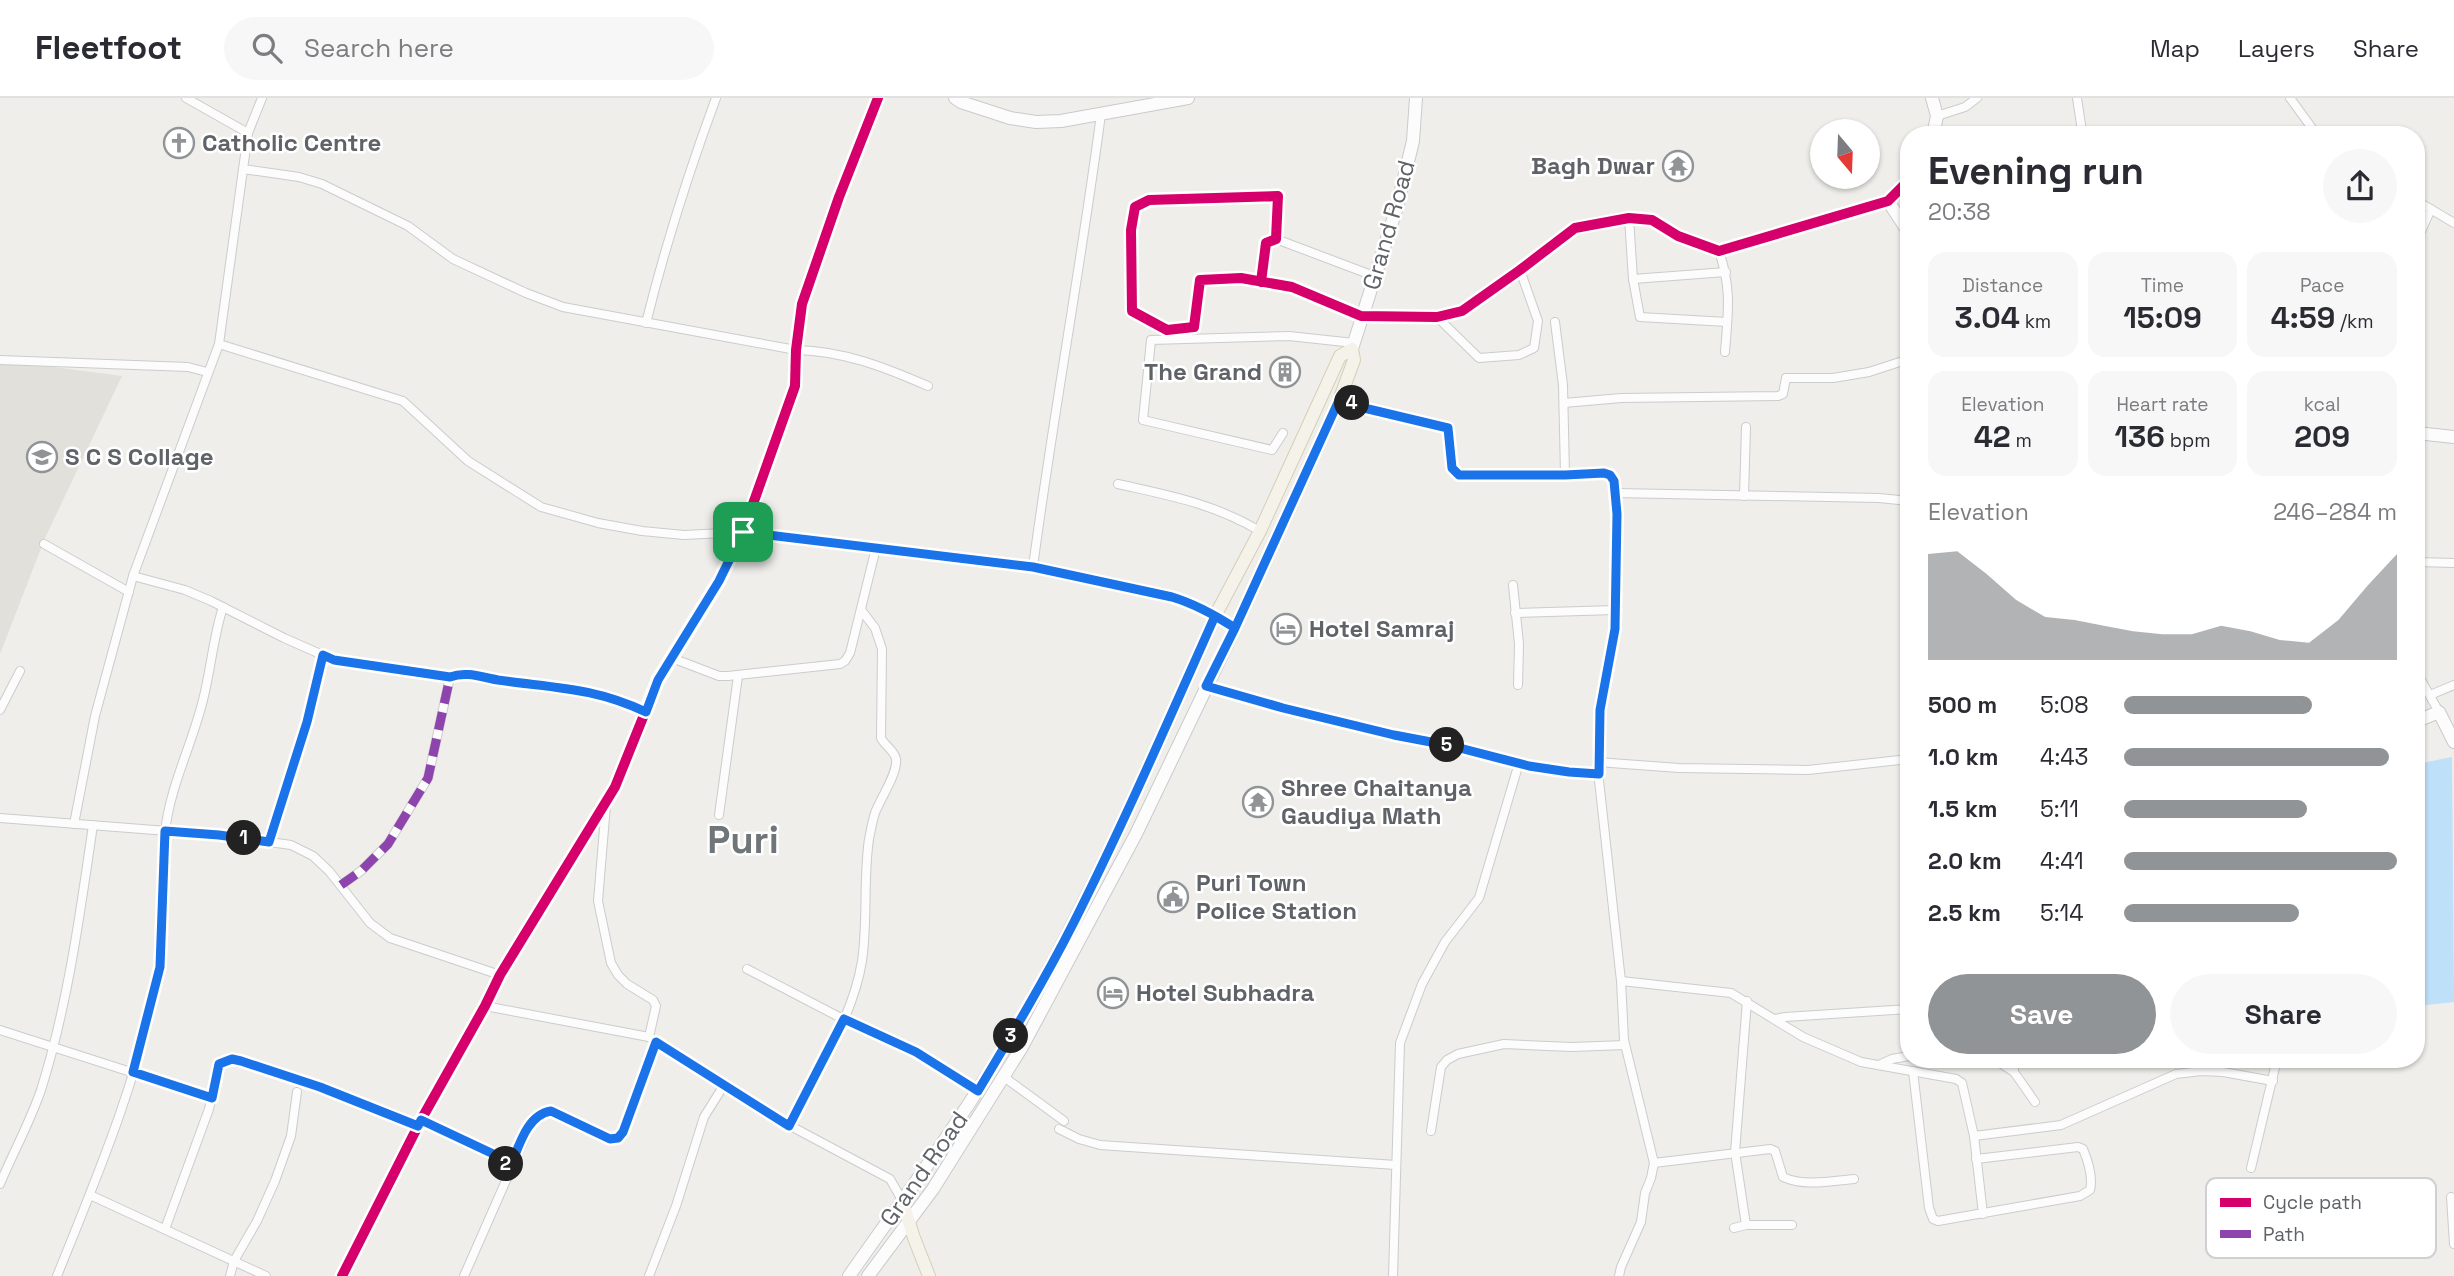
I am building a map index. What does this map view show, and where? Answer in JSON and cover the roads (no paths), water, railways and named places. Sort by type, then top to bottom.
[{"type":"main road","points":[[960,99],[1010,118],[1037,122],[1061,121],[1188,98]]},
{"type":"main road","name":"Grand Road","points":[[868,1276],[933,1189],[1004,1077],[1055,989],[1235,628],[1340,398],[1354,360],[1353,346],[1361,316],[1397,207],[1413,141],[1416,98]]},
{"type":"main road","points":[[1932,98],[1937,116],[1935,126]]},
{"type":"main road","points":[[1361,316],[1437,317],[1462,311],[1521,271],[1575,228],[1629,218],[1652,220],[1678,236],[1719,251],[1888,201],[1900,189]]},
{"type":"main road","points":[[1888,201],[1900,219]]},
{"type":"main road","name":"Grand Road","points":[[849,1276],[978,1091],[1072,927],[1130,806],[1215,616],[1260,531],[1340,356],[1353,346]]},
{"type":"main road","points":[[2425,434],[2454,437]]},
{"type":"main road","points":[[1215,616],[1235,628]]},
{"type":"main road","points":[[2425,718],[2439,712],[2454,742]]},
{"type":"main road","points":[[902,1200],[929,1276]]},
{"type":"street","points":[[186,98],[248,133]]},
{"type":"street","points":[[74,824],[95,716],[133,576],[219,344],[248,133],[262,98]]},
{"type":"street","points":[[646,323],[690,169],[716,98]]},
{"type":"street","points":[[342,1276],[419,1123],[500,975],[615,787],[658,680],[719,581],[743,532],[795,386],[802,304],[839,197],[878,98]]},
{"type":"street","points":[[1937,116],[1965,107],[1977,98]]},
{"type":"street","points":[[2077,98],[2081,126]]},
{"type":"street","points":[[2290,98],[2310,126]]},
{"type":"street","points":[[1033,567],[1101,114]]},
{"type":"street","points":[[243,169],[299,177],[322,184],[408,226],[453,259],[551,303],[595,314],[796,350],[829,352],[860,359],[928,386]]},
{"type":"street","points":[[1276,239],[1278,197],[1149,200],[1135,207],[1131,230],[1132,311],[1167,330],[1194,327],[1200,280],[1241,278],[1292,287],[1361,316]]},
{"type":"street","points":[[2425,206],[2454,223]]},
{"type":"street","points":[[2425,222],[2431,209]]},
{"type":"street","points":[[1629,218],[1633,279],[1640,317],[1727,322]]},
{"type":"street","points":[[1261,282],[1266,243],[1276,239],[1374,276]]},
{"type":"street","points":[[1719,251],[1729,291],[1726,352]]},
{"type":"street","points":[[1437,317],[1479,358],[1519,355],[1534,348],[1538,321],[1521,271]]},
{"type":"street","points":[[1633,279],[1726,272]]},
{"type":"street","points":[[1555,322],[1562,360],[1565,475]]},
{"type":"street","points":[[1283,433],[1272,450],[1143,420],[1151,340],[1289,335],[1353,346]]},
{"type":"street","points":[[219,344],[403,401],[468,461],[541,507],[598,523],[684,535],[743,532],[1033,567],[1172,597],[1215,616]]},
{"type":"street","points":[[0,360],[188,367],[207,372]]},
{"type":"street","points":[[1564,402],[1621,398],[1778,396],[1783,394],[1786,378],[1833,378],[1869,372],[1900,362]]},
{"type":"street","points":[[1340,398],[1364,408],[1448,428],[1452,468],[1459,475],[1604,473],[1610,475],[1614,481],[1615,629],[1600,710],[1597,762],[1621,981],[1625,1045],[1654,1163],[1644,1193],[1641,1222],[1619,1276]]},
{"type":"street","points":[[1744,496],[1746,427]]},
{"type":"street","points":[[1118,484],[1204,504],[1260,531]]},
{"type":"street","points":[[1615,493],[1900,500]]},
{"type":"street","points":[[44,544],[129,592]]},
{"type":"street","points":[[671,658],[719,676],[839,664],[845,661],[850,653],[862,611],[876,548]]},
{"type":"street","points":[[2425,562],[2454,563]]},
{"type":"street","points":[[133,576],[185,590],[334,660],[450,677],[460,673],[560,686],[597,693],[646,712]]},
{"type":"street","points":[[1513,585],[1518,685]]},
{"type":"street","points":[[57,1276],[90,1195],[133,1072],[160,967],[165,831],[169,802],[185,762],[203,701],[215,633],[223,607]]},
{"type":"street","points":[[1515,613],[1615,610]]},
{"type":"street","points":[[789,1126],[844,1019],[853,995],[862,959],[864,893],[872,825],[896,767],[894,754],[881,738],[880,638],[862,611]]},
{"type":"street","points":[[269,842],[307,722],[323,655]]},
{"type":"street","points":[[0,710],[20,671]]},
{"type":"street","points":[[719,814],[738,676]]},
{"type":"street","points":[[341,886],[361,871],[388,844],[428,778],[450,677]]},
{"type":"street","points":[[2430,695],[2454,685]]},
{"type":"street","points":[[1206,686],[1328,720],[1519,763],[1551,770],[1599,774]]},
{"type":"street","points":[[2425,687],[2439,712]]},
{"type":"street","points":[[1597,762],[1691,768],[1808,770],[1900,760]]},
{"type":"street","points":[[1392,1276],[1400,1043],[1422,984],[1445,942],[1479,898],[1519,763]]},
{"type":"street","points":[[464,1276],[533,1119],[543,1112],[551,1111],[610,1139],[618,1138],[623,1132],[652,1040],[656,1006],[653,1000],[618,975],[611,963],[602,926],[598,901],[606,803]]},
{"type":"street","points":[[0,818],[219,835],[291,845],[313,856],[329,871],[370,923],[390,938],[500,975]]},
{"type":"street","points":[[0,1184],[40,1093],[53,1047],[79,917],[93,825]]},
{"type":"street","points":[[747,970],[916,1052],[978,1091]]},
{"type":"street","points":[[1621,981],[1731,993],[1803,1037],[1861,1062],[1956,1079],[1962,1083],[1974,1136],[1983,1213]]},
{"type":"street","points":[[1746,1225],[1735,1152],[1747,1002]]},
{"type":"street","points":[[485,1006],[652,1040],[789,1126],[890,1180],[902,1200]]},
{"type":"street","points":[[1775,1019],[1900,1010]]},
{"type":"street","points":[[0,1030],[212,1098]]},
{"type":"street","points":[[1431,1131],[1441,1067],[1458,1054],[1504,1044],[1572,1047],[1625,1045]]},
{"type":"street","points":[[1878,1065],[1900,1058]]},
{"type":"street","points":[[165,1229],[197,1146],[219,1064],[232,1059],[419,1123],[504,1159],[508,1172]]},
{"type":"street","points":[[2008,1068],[2014,1072],[2035,1102]]},
{"type":"street","points":[[2251,1168],[2275,1068]]},
{"type":"street","points":[[1913,1071],[1918,1127],[1930,1215],[1933,1219],[1938,1221],[2080,1196],[2090,1190],[2086,1155],[2083,1149],[2078,1147],[1976,1159]]},
{"type":"street","points":[[1974,1136],[2061,1125],[2176,1074],[2223,1072],[2273,1081]]},
{"type":"street","points":[[1004,1077],[1079,1139],[1100,1145],[1396,1165]]},
{"type":"street","points":[[649,1276],[676,1206],[704,1117],[724,1085]]},
{"type":"street","points":[[230,1276],[234,1261],[275,1181],[291,1136],[297,1092]]},
{"type":"street","points":[[1654,1163],[1760,1149],[1775,1151],[1783,1177],[1790,1180],[1813,1182],[1854,1179]]},
{"type":"street","points":[[90,1195],[267,1276]]},
{"type":"street","points":[[2451,1197],[2454,1244]]},
{"type":"street","points":[[1734,1228],[1746,1225],[1792,1224]]},
{"type":"water","points":[[2452,757],[2454,1002],[2425,1005],[2425,762]]},
{"type":"place","name":"Catholic Centre","points":[[179,143]]},
{"type":"place","name":"Bagh Dwar","points":[[1678,166]]},
{"type":"place","name":"The Grand","points":[[1285,372]]},
{"type":"place","name":"S C S Collage","points":[[42,457]]},
{"type":"place","name":"Hotel Samraj","points":[[1286,629]]},
{"type":"place","name":"Shree Chaitanya Gaudiya Math","points":[[1258,802]]},
{"type":"place","name":"Puri Town Police Station","points":[[1173,897]]},
{"type":"place","name":"Hotel Subhadra","points":[[1113,993]]},
{"type":"district","name":"Puri","points":[[743,840]]}]
